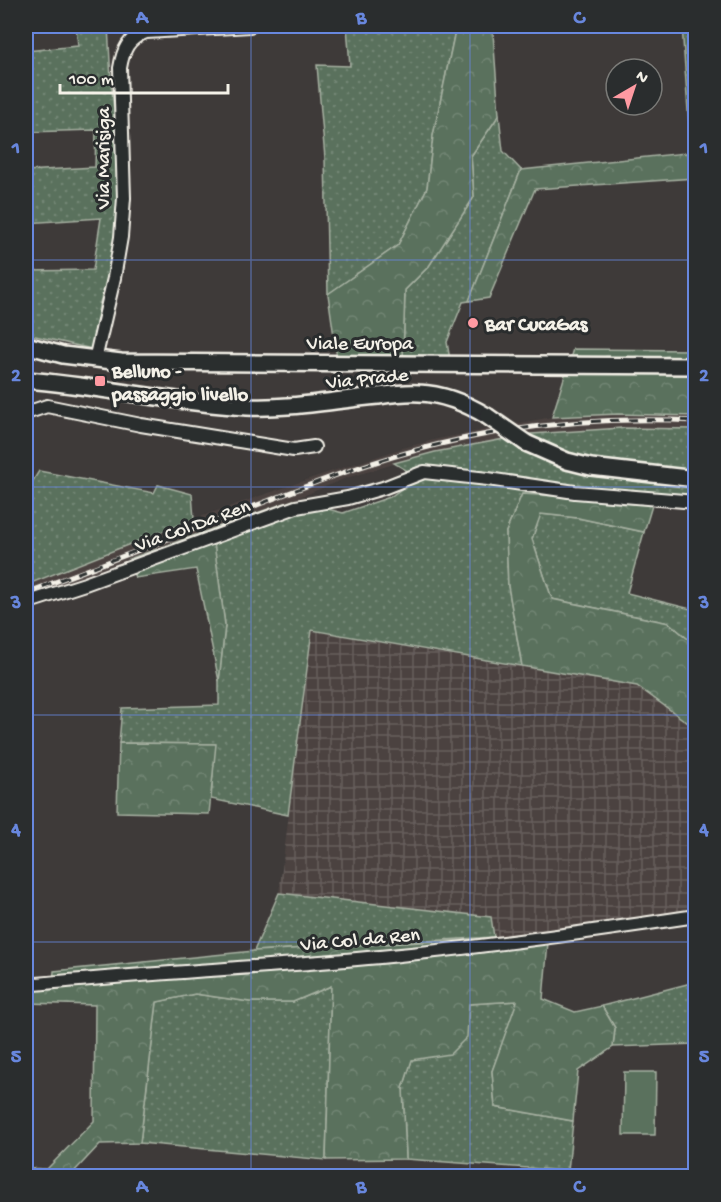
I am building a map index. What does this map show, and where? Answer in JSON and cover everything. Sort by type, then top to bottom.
[{"type":"main road","name":"Viale Europa","points":[[26,345],[63,355],[121,362],[696,366]]},
{"type":"main road","name":"Via Prade","points":[[26,380],[252,407],[301,406],[361,397],[418,393],[447,398],[475,409],[526,443],[567,461],[696,479]]},
{"type":"street","name":"Via Marisiga","points":[[95,360],[121,237],[124,198],[120,68],[125,49],[136,35],[146,32],[250,26]]},
{"type":"street","points":[[26,413],[47,406],[141,425],[294,450],[314,447]]},
{"type":"street","name":"Via Col Da Ren","points":[[26,603],[85,584],[296,507],[348,498],[424,472],[575,492],[696,502]]},
{"type":"street","name":"Via Col da Ren","points":[[26,985],[128,975],[379,957],[560,937],[696,916]]},
{"type":"shaded area","points":[[618,414],[695,416],[695,429],[622,428],[435,452],[346,478],[293,500],[26,599],[26,585],[194,519],[403,448],[552,417]]},
{"type":"shaded area","points":[[312,630],[637,686],[695,728],[695,910],[494,937],[491,917],[279,893]]},
{"type":"green space","points":[[76,26],[108,26],[119,161],[118,242],[99,306],[92,349],[26,332],[26,271],[93,270],[101,218],[26,223],[26,171],[95,167],[96,130],[26,132],[26,51],[78,46]]},
{"type":"green space","points":[[347,26],[456,26],[433,136],[427,188],[398,245],[328,294],[325,158],[317,65],[350,66]]},
{"type":"green space","points":[[456,26],[489,26],[493,33],[499,115],[471,156],[474,197],[429,266],[405,290],[403,358],[337,358],[328,294],[398,245],[427,188],[433,136]]},
{"type":"green space","points":[[682,26],[695,26],[696,152],[691,153]]},
{"type":"green space","points":[[499,115],[503,151],[521,170],[469,301],[463,302],[447,342],[450,360],[403,358],[405,290],[429,266],[474,197],[471,156]]},
{"type":"green space","points":[[695,152],[695,178],[535,189],[489,298],[469,301],[521,170]]},
{"type":"green space","points":[[573,349],[695,350],[695,416],[618,414],[552,417]]},
{"type":"green space","points":[[622,428],[695,429],[695,508],[653,502],[522,494],[506,532],[508,586],[522,666],[312,630],[288,815],[211,799],[215,744],[119,743],[122,708],[219,705],[225,625],[212,529],[293,500],[343,513],[390,497],[418,477],[394,463],[435,452],[531,434]]},
{"type":"green space","points":[[39,471],[154,493],[158,485],[192,494],[194,519],[26,585],[26,492]]},
{"type":"green space","points":[[522,494],[653,502],[644,532],[578,518],[541,514],[532,539],[552,599],[669,623],[695,645],[695,728],[637,686],[522,666],[508,586],[506,532]]},
{"type":"green space","points":[[540,514],[578,518],[644,532],[627,593],[695,610],[695,645],[669,623],[552,599],[532,539]]},
{"type":"green space","points":[[212,529],[225,625],[219,681],[196,569],[135,578],[129,559]]},
{"type":"green space","points":[[119,743],[216,744],[209,814],[117,812]]},
{"type":"green space","points":[[279,893],[491,917],[494,937],[254,951]]},
{"type":"green space","points":[[549,931],[543,999],[575,1012],[602,1006],[615,1028],[613,1047],[578,1071],[573,1121],[495,1107],[492,1071],[517,1001],[469,1004],[467,1037],[450,1054],[412,1060],[403,1088],[406,1159],[326,1160],[331,986],[293,1002],[250,1002],[195,994],[157,1002],[140,1143],[100,1144],[70,1176],[26,1176],[26,1168],[47,1169],[94,1121],[95,1005],[26,1003],[26,986],[53,985],[54,971],[254,951],[479,939]]},
{"type":"green space","points":[[695,982],[695,1044],[613,1047],[615,1028],[602,1006]]},
{"type":"green space","points":[[331,986],[326,1160],[140,1143],[157,1002],[195,994],[250,1002],[293,1002]]},
{"type":"green space","points":[[518,1001],[492,1071],[495,1107],[573,1121],[568,1171],[406,1159],[403,1088],[412,1060],[469,1004]]},
{"type":"green space","points":[[624,1072],[656,1072],[655,1135],[623,1135]]},
{"type":"railway","points":[[26,593],[326,479],[447,442],[553,425],[624,420],[696,421]]},
{"type":"place","name":"Bar CucaGas","points":[[473,323]]},
{"type":"place","name":"Belluno - passaggio livello","points":[[100,381]]}]
